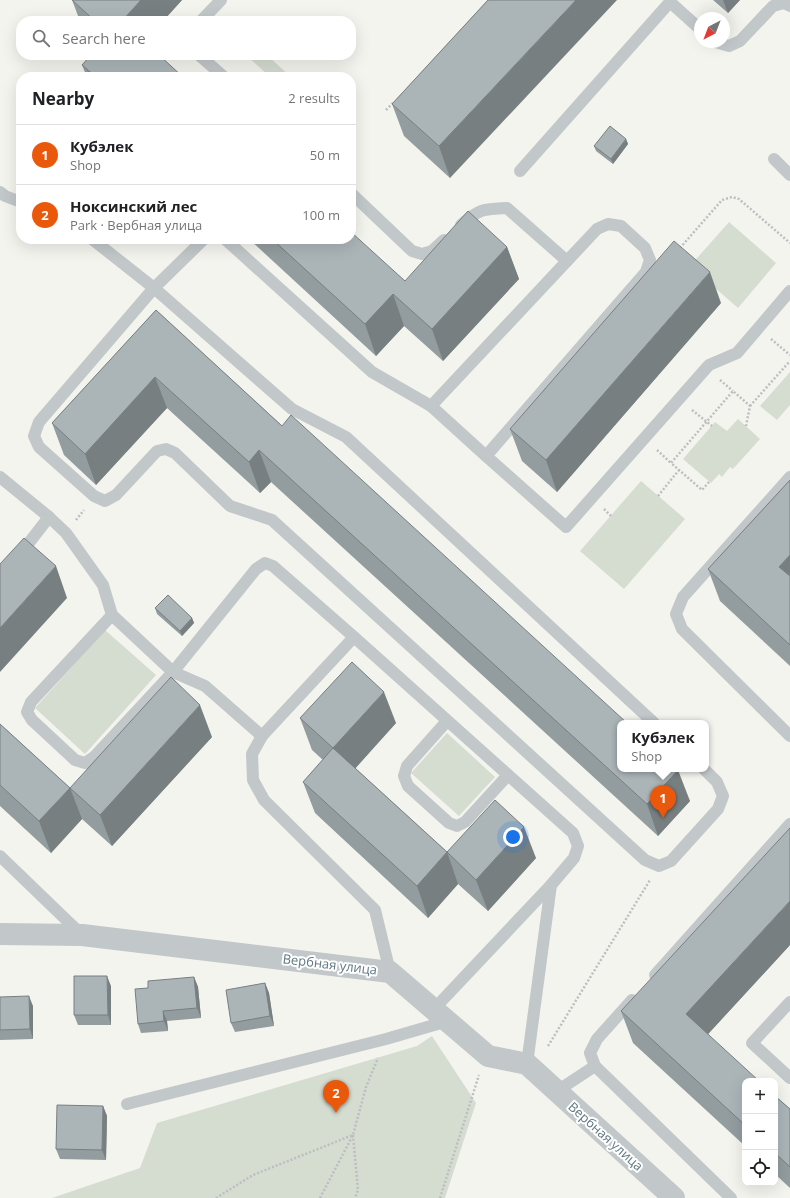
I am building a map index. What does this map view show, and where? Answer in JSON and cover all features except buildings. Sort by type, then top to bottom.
[{"type":"street","name":"Вербная улица","points":[[0,934],[82,935],[390,972],[488,1056],[530,1067],[674,1198]]},
{"type":"lane","points":[[206,16],[221,0]]},
{"type":"lane","points":[[520,171],[670,1],[694,23]]},
{"type":"lane","points":[[730,46],[740,41],[773,6],[784,3],[790,6]]},
{"type":"lane","points":[[205,60],[218,72]]},
{"type":"lane","points":[[774,159],[790,175]]},
{"type":"lane","points":[[0,192],[5,196],[16,200]]},
{"type":"lane","points":[[356,198],[412,251],[422,254],[432,251],[474,214],[487,209],[506,208],[566,261]]},
{"type":"lane","points":[[431,406],[597,229],[608,224],[621,226],[646,248],[650,260],[646,272],[486,456]]},
{"type":"lane","points":[[98,244],[154,288],[292,409],[346,437],[651,720]]},
{"type":"lane","points":[[199,244],[154,288],[39,422],[34,436],[39,447],[94,496],[105,501],[116,495],[157,451],[166,449],[175,453],[230,506],[272,520],[645,860],[659,866],[671,861],[718,809],[723,796],[717,782],[707,772]]},
{"type":"lane","points":[[231,244],[372,372],[431,406],[566,527],[709,365],[736,353],[790,291]]},
{"type":"lane","points":[[0,477],[49,517],[66,533],[103,585],[112,615],[173,672],[204,686],[262,736]]},
{"type":"lane","points":[[790,477],[683,597],[676,614],[682,629],[790,736]]},
{"type":"lane","points":[[0,580],[49,517]]},
{"type":"lane","points":[[112,615],[31,702],[27,712],[32,720],[75,760],[85,763],[94,757],[173,672],[256,569],[264,563],[273,566],[573,833],[578,846],[574,858],[441,1015],[386,1039],[127,1104]]},
{"type":"lane","points":[[354,637],[262,736],[252,754],[253,780],[264,800],[375,910],[390,972]]},
{"type":"lane","points":[[448,721],[407,766],[404,776],[408,786],[449,824],[457,826],[464,822],[508,775]]},
{"type":"lane","points":[[731,1198],[595,1066],[590,1053],[597,1039],[790,825]]},
{"type":"lane","points":[[0,856],[82,935]]},
{"type":"lane","points":[[530,1067],[551,885]]},
{"type":"lane","points":[[790,1002],[752,1043],[790,1078]]},
{"type":"lane","points":[[557,1091],[595,1066]]},
{"type":"path","points":[[386,110],[397,99]]},
{"type":"path","points":[[680,248],[722,200],[732,197],[739,199],[790,243]]},
{"type":"path","points":[[766,335],[790,355]]},
{"type":"path","points":[[746,426],[750,406],[790,361]]},
{"type":"path","points":[[719,379],[750,406]]},
{"type":"path","points":[[671,463],[733,391]]},
{"type":"path","points":[[687,405],[712,426]]},
{"type":"path","points":[[652,446],[702,490],[709,482]]},
{"type":"path","points":[[658,496],[680,470]]},
{"type":"path","points":[[66,533],[94,496]]},
{"type":"path","points":[[530,1067],[659,866]]},
{"type":"path","points":[[320,1198],[353,1135],[366,1087],[386,1039]]},
{"type":"path","points":[[440,1198],[481,1069]]},
{"type":"path","points":[[216,1198],[253,1175],[353,1135]]},
{"type":"path","points":[[353,1135],[358,1190],[355,1198]]},
{"type":"shaded area","points":[[251,60],[272,60],[286,72],[265,72]]},
{"type":"shaded area","points":[[729,222],[776,263],[738,308],[690,266]]},
{"type":"shaded area","points":[[790,372],[790,405],[777,420],[760,406]]},
{"type":"shaded area","points":[[738,419],[760,439],[733,469],[730,467],[722,477],[719,474],[711,483],[683,459],[715,422],[727,431]]},
{"type":"shaded area","points":[[641,481],[685,519],[624,589],[580,551]]},
{"type":"shaded area","points":[[105,630],[156,675],[85,754],[35,708]]},
{"type":"shaded area","points":[[447,733],[495,777],[459,816],[411,773]]},
{"type":"shaded area","points":[[432,1036],[476,1103],[445,1198],[52,1198],[140,1168],[157,1123],[417,1046]]},
{"type":"place","name":"Кубэлек","points":[[663,818]]},
{"type":"place","name":"Ноксинский лес","points":[[336,1113]]}]
